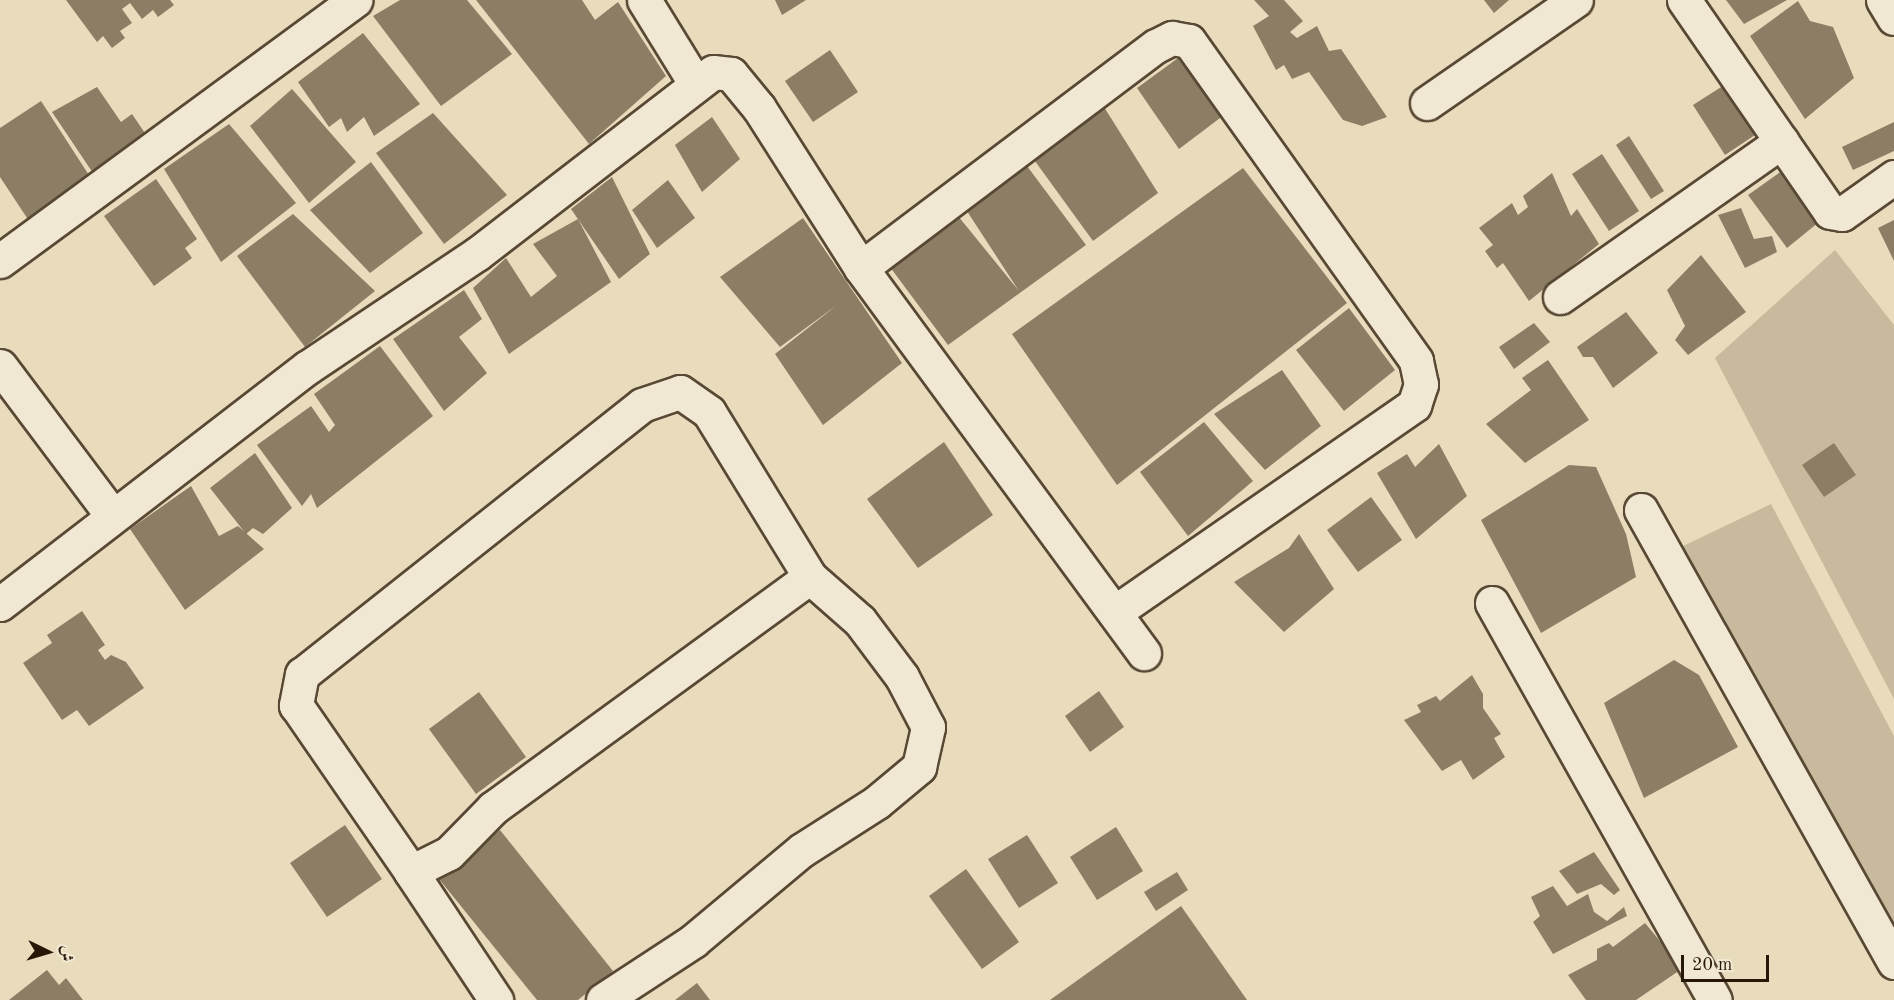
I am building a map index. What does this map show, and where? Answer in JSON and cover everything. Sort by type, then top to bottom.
[{"type":"street","points":[[0,261],[355,0]]},
{"type":"street","points":[[644,0],[695,83]]},
{"type":"street","points":[[1427,103],[1576,0]]},
{"type":"street","points":[[1684,0],[1782,141],[1837,214],[1894,177]]},
{"type":"street","points":[[1882,0],[1894,18]]},
{"type":"street","points":[[861,268],[1156,46],[1172,38],[1189,41],[1416,362],[1421,384],[1414,405],[1115,612]]},
{"type":"street","points":[[0,604],[112,515],[308,367],[477,254],[695,83],[713,72],[731,74],[759,108],[861,268],[1144,653]]},
{"type":"street","points":[[1560,297],[1782,141]]},
{"type":"street","points":[[0,366],[112,515]]},
{"type":"street","points":[[496,1000],[296,705],[302,674],[642,405],[680,393],[709,412],[810,577],[860,621],[902,677],[928,727],[919,767],[877,802],[802,850],[693,941],[603,1000]]},
{"type":"street","points":[[1641,510],[1894,962]]},
{"type":"street","points":[[411,872],[449,853],[493,808],[810,577]]},
{"type":"street","points":[[1492,603],[1715,1000]]},
{"type":"shaded area","points":[[1835,250],[1894,325],[1894,699],[1715,358]]},
{"type":"shaded area","points":[[1771,504],[1894,736],[1894,947],[1679,548]]},
{"type":"building","points":[[66,0],[170,0],[174,5],[158,17],[153,10],[142,19],[130,3],[122,9],[132,23],[120,31],[125,38],[112,48],[103,36],[97,42]]},
{"type":"building","points":[[400,0],[467,0],[512,54],[441,106],[373,16]]},
{"type":"building","points":[[476,0],[582,0],[595,20],[618,2],[666,76],[589,144]]},
{"type":"building","points":[[775,0],[806,0],[782,15]]},
{"type":"building","points":[[1254,0],[1284,0],[1303,21],[1290,32],[1297,38],[1317,26],[1329,51],[1341,49],[1387,117],[1362,126],[1343,120],[1309,72],[1292,79],[1284,65],[1276,70],[1253,26],[1269,16]]},
{"type":"building","points":[[1484,0],[1509,0],[1494,13]]},
{"type":"building","points":[[1726,0],[1787,0],[1744,24]]},
{"type":"building","points":[[1798,1],[1810,21],[1833,27],[1854,78],[1805,119],[1750,36]]},
{"type":"building","points":[[363,33],[420,104],[374,136],[364,117],[347,132],[341,118],[329,127],[298,82]]},
{"type":"building","points":[[830,50],[858,92],[813,122],[785,81]]},
{"type":"building","points":[[1178,58],[1224,115],[1179,149],[1137,88]]},
{"type":"building","points":[[1729,82],[1761,131],[1725,155],[1693,105]]},
{"type":"building","points":[[97,87],[121,122],[132,114],[153,145],[99,182],[52,112]]},
{"type":"building","points":[[292,89],[356,162],[309,203],[250,126]]},
{"type":"building","points":[[41,101],[96,186],[33,227],[0,177],[0,128]]},
{"type":"building","points":[[1104,107],[1158,193],[1093,241],[1032,157]]},
{"type":"building","points":[[433,113],[507,195],[444,244],[376,153]]},
{"type":"building","points":[[712,117],[740,159],[702,192],[675,145]]},
{"type":"building","points":[[1894,122],[1894,151],[1853,170],[1842,147]]},
{"type":"building","points":[[229,124],[296,203],[221,262],[164,169]]},
{"type":"building","points":[[1629,136],[1664,191],[1651,199],[1616,145]]},
{"type":"building","points":[[1602,154],[1639,211],[1609,231],[1572,174]]},
{"type":"building","points":[[371,162],[423,233],[370,273],[310,210]]},
{"type":"building","points":[[1024,162],[1086,245],[948,345],[884,259],[954,211],[1019,291],[963,205]]},
{"type":"building","points":[[1789,166],[1824,218],[1787,248],[1748,195]]},
{"type":"building","points":[[1243,168],[1347,303],[1117,485],[1012,334]]},
{"type":"building","points":[[1552,173],[1571,216],[1577,209],[1599,244],[1529,301],[1503,263],[1497,268],[1485,251],[1493,245],[1479,228],[1512,203],[1518,215],[1528,207],[1523,196]]},
{"type":"building","points":[[612,177],[650,254],[619,279],[571,209]]},
{"type":"building","points":[[156,179],[197,239],[185,248],[192,258],[154,286],[104,216]]},
{"type":"building","points":[[668,180],[695,218],[657,248],[632,210]]},
{"type":"building","points":[[1741,208],[1754,239],[1772,236],[1777,252],[1745,268],[1718,215]]},
{"type":"building","points":[[293,214],[375,291],[305,347],[237,256]]},
{"type":"building","points":[[803,218],[902,363],[823,425],[775,354],[837,305],[780,347],[720,277]]},
{"type":"building","points":[[578,219],[611,282],[509,354],[473,288],[506,258],[531,297],[557,276],[533,244]]},
{"type":"building","points":[[1894,220],[1894,261],[1878,228]]},
{"type":"building","points":[[1701,255],[1746,312],[1688,355],[1675,340],[1685,326],[1667,290]]},
{"type":"building","points":[[464,290],[482,319],[459,337],[487,373],[444,411],[393,339]]},
{"type":"building","points":[[1349,308],[1395,370],[1344,411],[1296,350]]},
{"type":"building","points":[[1626,312],[1658,353],[1613,388],[1593,357],[1583,357],[1577,347]]},
{"type":"building","points":[[1534,323],[1550,342],[1514,369],[1499,347]]},
{"type":"building","points":[[380,346],[433,416],[317,508],[311,494],[302,506],[257,445],[311,406],[329,432],[335,425],[314,394]]},
{"type":"building","points":[[1548,360],[1589,420],[1525,463],[1486,424],[1531,390],[1522,378]]},
{"type":"building","points":[[1282,370],[1321,426],[1265,470],[1214,414]]},
{"type":"building","points":[[1204,422],[1253,481],[1188,536],[1140,472]]},
{"type":"building","points":[[944,442],[993,515],[918,568],[867,499]]},
{"type":"building","points":[[1834,443],[1856,475],[1824,497],[1802,465]]},
{"type":"building","points":[[1439,444],[1467,496],[1416,539],[1377,473],[1407,454],[1415,467]]},
{"type":"building","points":[[255,453],[292,508],[263,534],[253,528],[246,534],[210,488]]},
{"type":"building","points":[[1569,465],[1596,467],[1626,534],[1636,577],[1541,633],[1481,520]]},
{"type":"building","points":[[191,486],[219,536],[238,526],[264,549],[185,610],[130,529]]},
{"type":"building","points":[[1371,497],[1402,540],[1358,572],[1327,530]]},
{"type":"building","points":[[1299,534],[1334,589],[1284,632],[1234,582],[1289,548]]},
{"type":"building","points":[[82,611],[105,645],[98,650],[105,660],[111,655],[126,662],[144,688],[89,726],[77,710],[62,720],[23,663],[52,643],[47,635]]},
{"type":"building","points":[[1674,660],[1699,675],[1738,747],[1644,798],[1604,703]]},
{"type":"building","points":[[1472,675],[1483,694],[1483,708],[1501,734],[1494,738],[1505,757],[1473,780],[1461,760],[1442,771],[1404,720],[1421,712],[1417,705],[1436,696],[1440,701]]},
{"type":"building","points":[[1099,691],[1124,727],[1090,752],[1065,716]]},
{"type":"building","points":[[479,692],[526,757],[476,794],[429,729]]},
{"type":"building","points":[[345,825],[382,879],[327,917],[290,863]]},
{"type":"building","points":[[1116,827],[1143,871],[1097,900],[1070,857]]},
{"type":"building","points":[[500,830],[613,971],[578,1000],[537,1000],[439,879]]},
{"type":"building","points":[[1027,835],[1058,883],[1019,908],[988,859]]},
{"type":"building","points":[[1594,852],[1620,890],[1614,895],[1601,884],[1577,894],[1559,871]]},
{"type":"building","points":[[966,869],[1019,942],[982,969],[929,896]]},
{"type":"building","points":[[1177,872],[1188,890],[1156,911],[1144,892]]},
{"type":"building","points":[[1553,886],[1567,906],[1588,894],[1594,912],[1607,921],[1624,907],[1627,916],[1553,954],[1533,922],[1540,916],[1531,897]]},
{"type":"building","points":[[1181,906],[1247,1000],[1050,1000]]},
{"type":"building","points":[[1645,923],[1660,941],[1669,939],[1686,966],[1636,1000],[1586,1000],[1568,975],[1597,960],[1597,949],[1609,943],[1613,947]]},
{"type":"building","points":[[47,970],[59,985],[66,978],[83,1000],[9,1000]]},
{"type":"building","points":[[697,983],[710,1000],[675,1000]]}]
